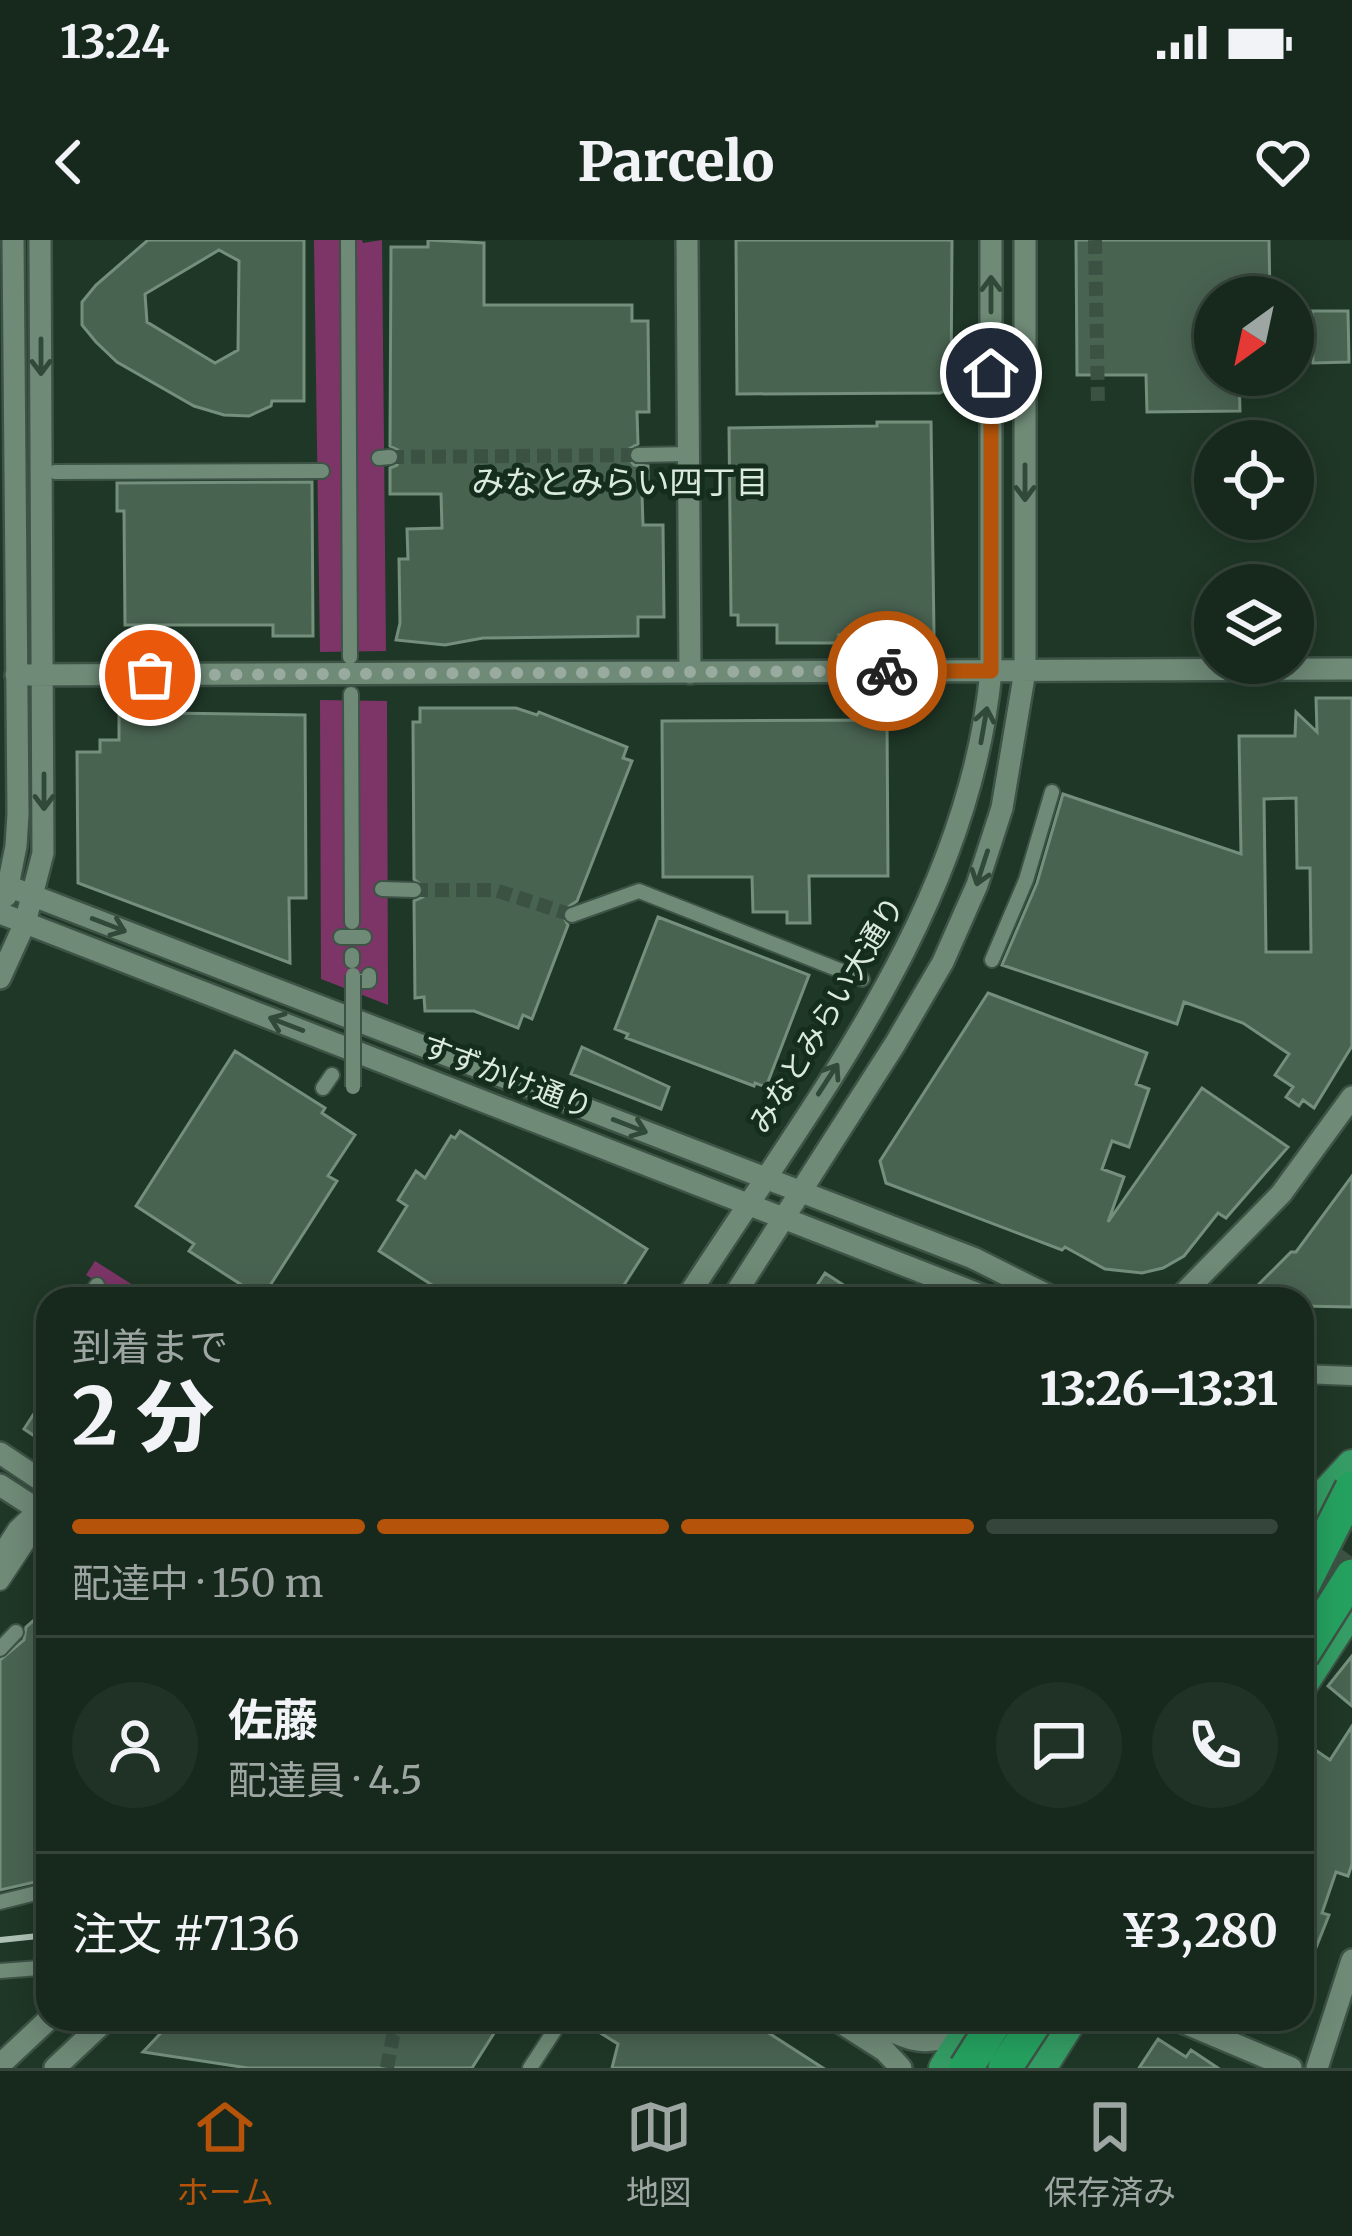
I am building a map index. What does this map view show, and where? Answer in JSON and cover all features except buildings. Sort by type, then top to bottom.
[{"type":"highway","points":[[1314,1529],[1352,1456]]},
{"type":"highway","points":[[1314,1506],[1352,1465]]},
{"type":"highway","points":[[1314,1563],[1352,1488]]},
{"type":"highway","points":[[1314,1636],[1352,1576]]},
{"type":"highway","points":[[1314,1667],[1352,1608]]},
{"type":"highway","points":[[948,2068],[968,2031]]},
{"type":"highway","points":[[948,2068],[986,2031]]},
{"type":"highway","points":[[966,2068],[990,2031]]},
{"type":"highway","points":[[987,2068],[1011,2031]]},
{"type":"highway","points":[[1013,2068],[1030,2031]]},
{"type":"highway","points":[[1013,2068],[1042,2031]]},
{"type":"highway","points":[[1041,2068],[1064,2031]]},
{"type":"street","points":[[0,913],[18,814],[13,240]]},
{"type":"street","points":[[0,978],[25,923],[43,853],[40,240]]},
{"type":"street","points":[[348,240],[350,657]]},
{"type":"street","points":[[687,240],[690,673]]},
{"type":"street","name":"みなとみらい大通り","points":[[694,1287],[864,1024],[910,944],[967,799],[982,739],[991,671],[991,240]]},
{"type":"street","points":[[740,1287],[943,962],[977,885],[1002,808],[1025,671],[1025,240]]},
{"type":"street","points":[[638,454],[689,454]]},
{"type":"street","points":[[55,472],[322,471]]},
{"type":"street","points":[[16,675],[1352,670]]},
{"type":"street","points":[[338,1097],[353,1087],[350,694]]},
{"type":"street","points":[[992,960],[1030,882],[1052,793]]},
{"type":"street","name":"すずかけ通り","points":[[4,885],[800,1192]]},
{"type":"street","points":[[382,889],[414,890]]},
{"type":"street","points":[[572,915],[639,891],[862,979]]},
{"type":"street","name":"すずかけ通り","points":[[0,913],[961,1287]]},
{"type":"street","points":[[1190,1287],[1281,1194],[1352,1097]]},
{"type":"street","points":[[800,1192],[973,1258],[1031,1287]]},
{"type":"street","points":[[1314,1374],[1352,1376]]},
{"type":"street","points":[[0,1453],[36,1477]]},
{"type":"street","points":[[0,1485],[36,1508]]},
{"type":"street","points":[[0,1556],[17,1529],[36,1517]]},
{"type":"street","points":[[0,1581],[36,1524]]},
{"type":"street","points":[[1314,1533],[1352,1576]]},
{"type":"street","points":[[1314,1558],[1352,1576]]},
{"type":"street","points":[[0,1649],[16,1632]]},
{"type":"street","points":[[0,1904],[36,1895]]},
{"type":"street","points":[[1317,2068],[1352,1960]]},
{"type":"street","points":[[0,1975],[36,1973]]},
{"type":"street","points":[[0,2066],[37,2031]]},
{"type":"street","points":[[55,2068],[94,2031]]},
{"type":"street","points":[[530,2068],[554,2031]]},
{"type":"street","points":[[862,2031],[890,2043],[931,2042],[957,2031]]},
{"type":"street","points":[[880,2031],[902,2068]]},
{"type":"street","points":[[1204,2031],[1292,2068]]},
{"type":"shaded area","points":[[314,240],[382,240],[386,651],[320,652]]},
{"type":"shaded area","points":[[320,700],[387,701],[388,1005],[321,979]]},
{"type":"shaded area","points":[[95,1261],[136,1287],[105,1287],[86,1275]]},
{"type":"tunnel","points":[[1095,240],[1098,404]]},
{"type":"tunnel","points":[[390,457],[638,455]]},
{"type":"tunnel","points":[[414,890],[495,890],[572,915]]},
{"type":"tunnel","points":[[1314,1596],[1352,1542]]},
{"type":"tunnel","points":[[387,2068],[396,2031]]},
{"type":"railway","points":[[0,1940],[36,1936]]},
{"type":"way so far","points":[[150,675],[887,671]]},
{"type":"district","name":"みなとみらい四丁目","points":[[620,482]]},
{"type":"route","points":[[887,671],[991,671],[991,373]]}]
